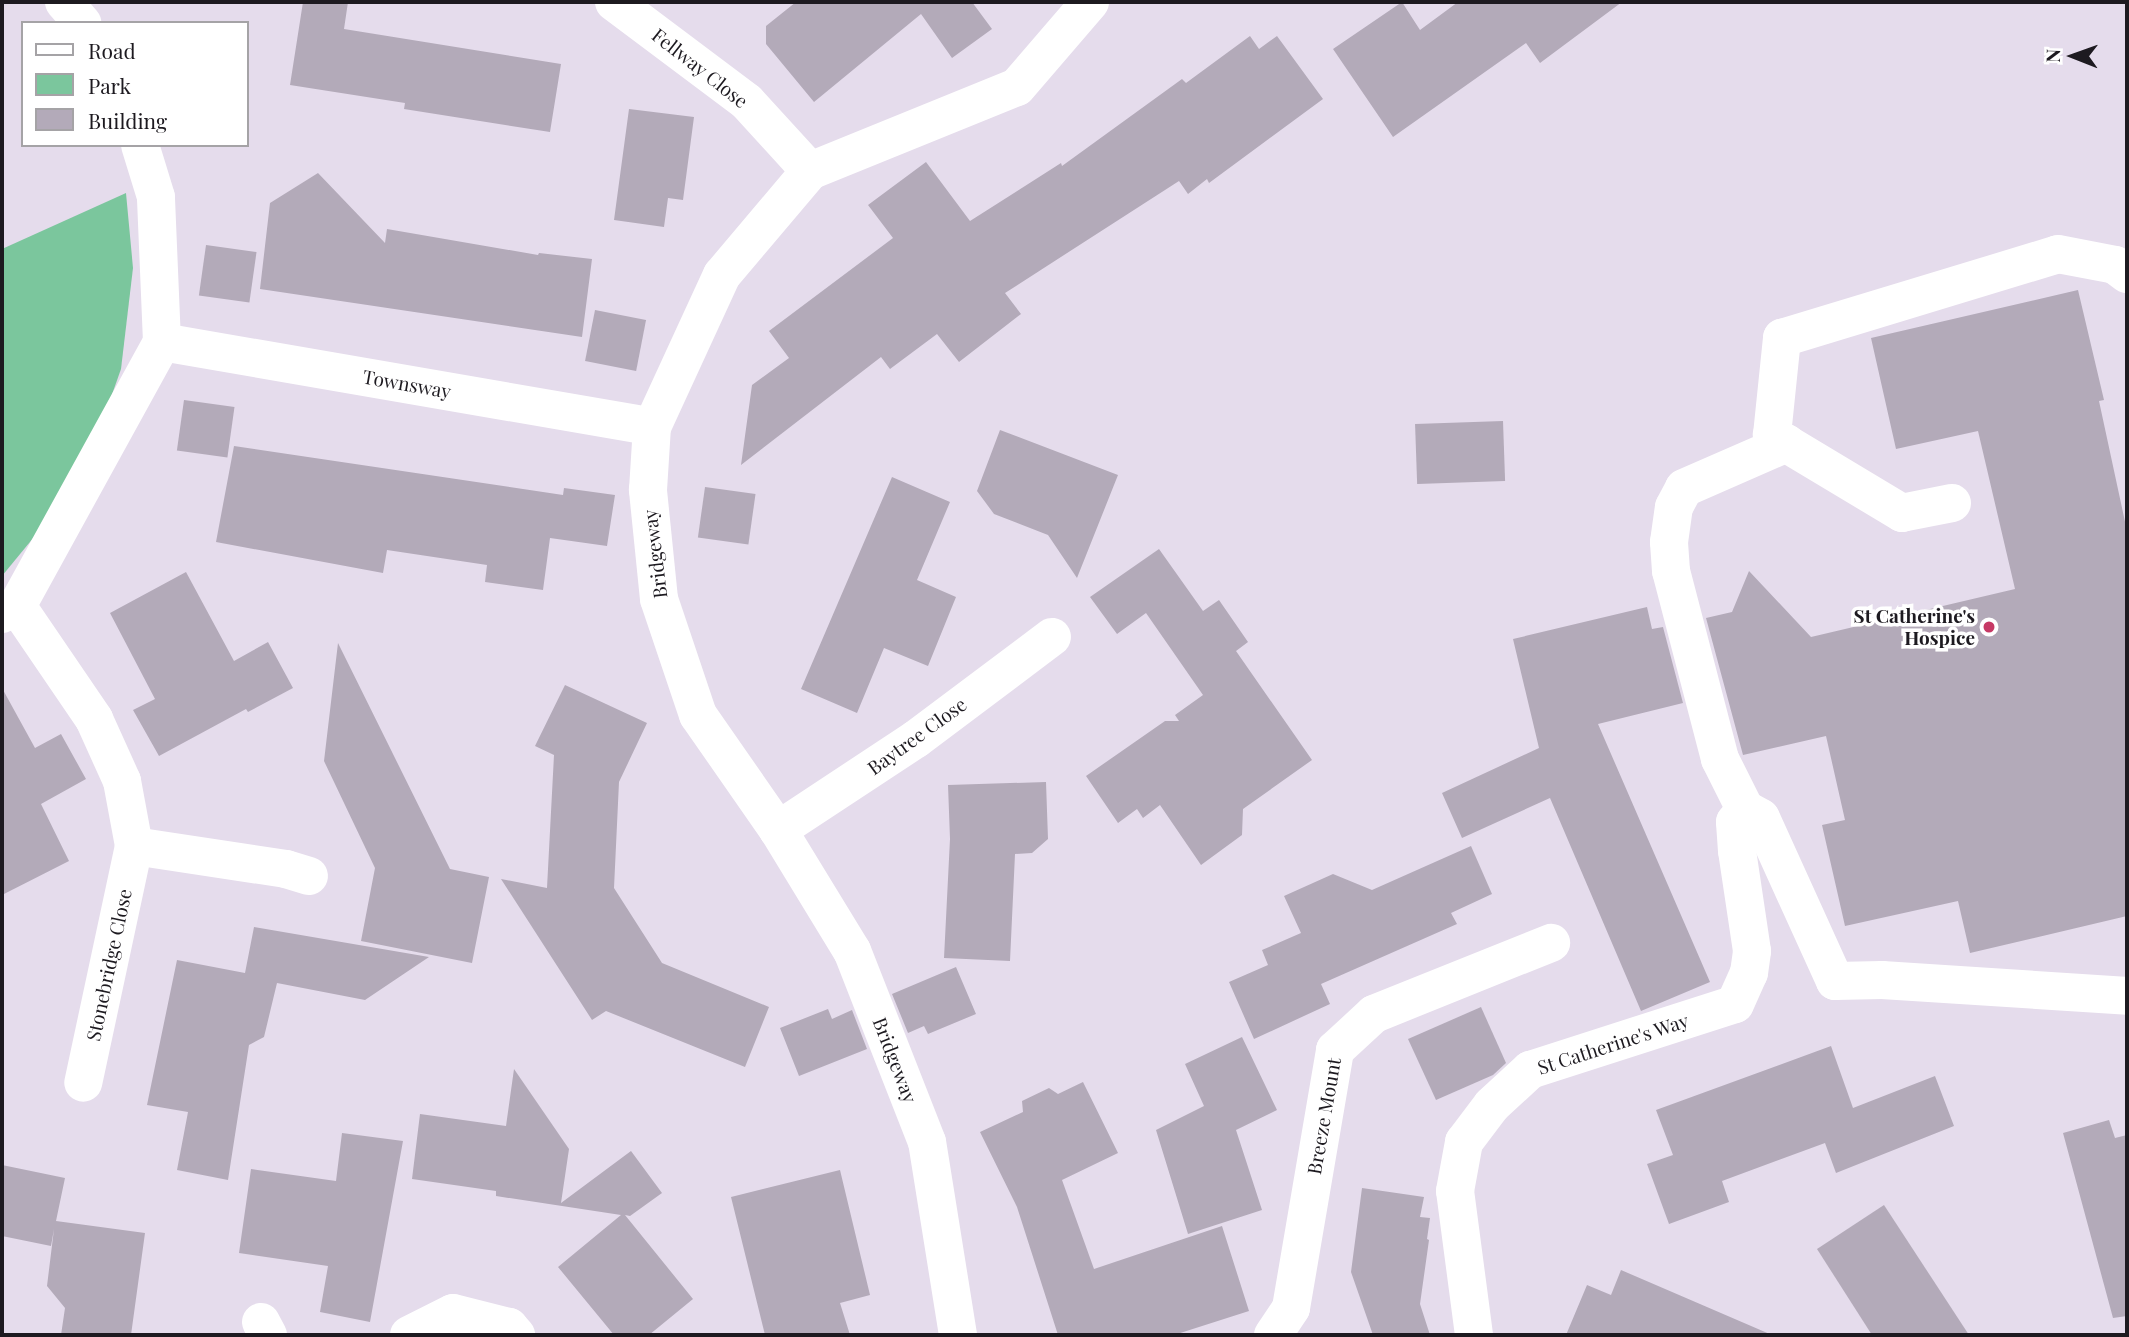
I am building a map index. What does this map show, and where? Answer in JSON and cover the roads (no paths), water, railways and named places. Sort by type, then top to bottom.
[{"type":"street","points":[[64,2],[80,21]]},
{"type":"street","name":"Fellway Close","points":[[614,2],[747,102],[810,171]]},
{"type":"street","name":"Bridgeway","points":[[958,1335],[927,1143],[852,951],[778,830],[698,715],[659,599],[648,490],[652,427],[722,275],[810,171],[1017,87],[1090,2]]},
{"type":"street","points":[[9,610],[162,342],[156,197],[141,147]]},
{"type":"street","points":[[1952,503],[1902,513],[1772,435],[1782,338],[2058,254],[2115,265],[2127,274]]},
{"type":"street","name":"Townsway","points":[[162,342],[652,427]]},
{"type":"street","points":[[1787,443],[1684,488],[1674,507],[1669,542],[1671,571],[1720,759],[1745,809],[1761,817],[1835,981],[1882,980],[2127,996]]},
{"type":"street","name":"Stonebridge Close","points":[[9,610],[93,719],[122,781],[134,846],[83,1083]]},
{"type":"street","name":"Baytree Close","points":[[778,830],[916,739],[1052,637]]},
{"type":"street","name":"St Catherine's Way","points":[[1474,1335],[1455,1191],[1464,1142],[1492,1105],[1530,1070],[1735,1004],[1749,973],[1752,951],[1735,822],[1745,809]]},
{"type":"street","points":[[134,846],[286,869],[309,876]]},
{"type":"street","name":"Breeze Mount","points":[[1273,1335],[1291,1308],[1335,1049],[1374,1014],[1551,943]]},
{"type":"street","points":[[410,1335],[453,1313],[509,1327],[516,1335]]},
{"type":"place","name":"St Catherine's Hospice","points":[[1989,627]]}]
